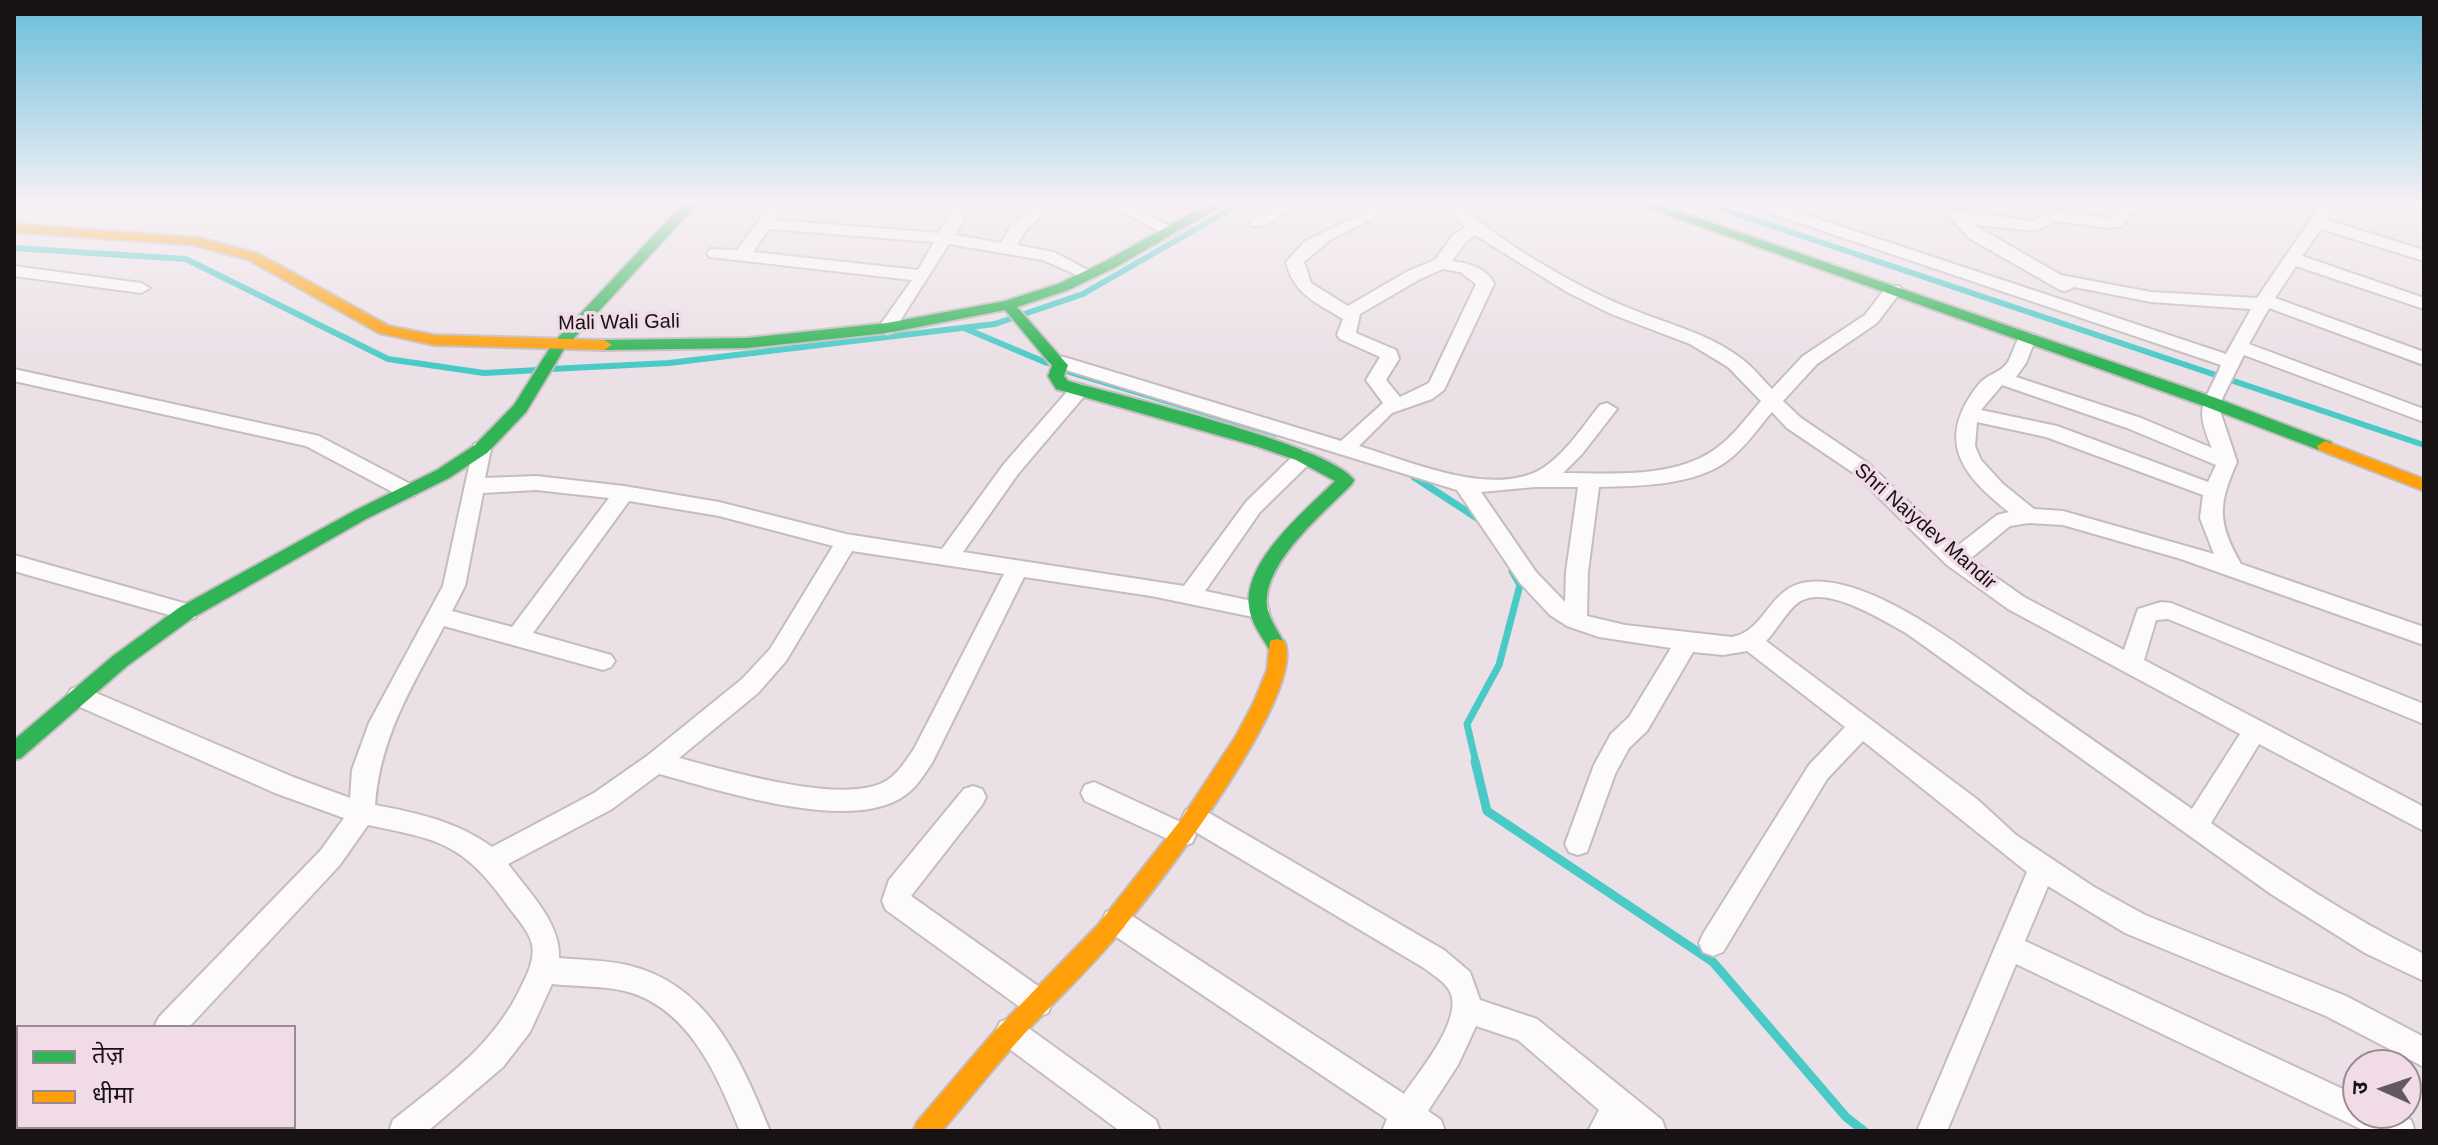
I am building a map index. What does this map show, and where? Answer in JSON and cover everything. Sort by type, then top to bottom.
[{"type":"street","name":"Mali Wali Gali","points":[[252,256],[384,330],[434,340],[558,346],[747,343],[887,328],[1011,310],[1123,256]]},
{"type":"street","points":[[14,752],[79,696],[187,612],[443,474],[481,449],[520,408],[558,346],[641,256]]},
{"type":"street","points":[[745,256],[923,276]]},
{"type":"street","points":[[887,328],[934,256]]},
{"type":"street","points":[[1049,256],[1088,275]]},
{"type":"street","points":[[1297,256],[1296,271],[1305,287],[1350,313],[1352,322],[1346,335],[1389,354],[1390,359],[1376,380],[1378,387],[1396,403]]},
{"type":"street","points":[[1350,313],[1414,275],[1441,264],[1447,256]]},
{"type":"street","name":"Shri Naiydev Mandir","points":[[1521,256],[1617,310],[1718,352],[1735,363],[1773,404],[1862,469],[1955,559],[2016,603],[2424,820]]},
{"type":"street","points":[[1796,256],[2210,402],[2424,485]]},
{"type":"street","points":[[1914,256],[2229,366],[2424,416]]},
{"type":"street","points":[[2015,256],[2071,290],[2067,308]]},
{"type":"street","points":[[2234,570],[2214,535],[2209,519],[2215,492],[2227,462],[2213,428],[2210,402],[2295,256]]},
{"type":"street","points":[[2293,259],[2424,304]]},
{"type":"street","points":[[1344,449],[1372,420],[1396,403],[1425,395],[1437,386],[1485,284],[1484,279],[1470,270],[1441,264]]},
{"type":"street","points":[[14,271],[141,288]]},
{"type":"street","points":[[2057,279],[2151,297],[2265,303],[2424,359]]},
{"type":"street","points":[[1011,310],[1058,367],[1062,385],[1269,435],[1344,449],[1464,485],[1520,485],[1539,481],[1671,475],[1706,466],[1723,454],[1773,404],[1810,360],[1871,319],[1893,290]]},
{"type":"street","points":[[2027,338],[2015,366],[1984,390],[1969,414],[1964,442],[1966,458],[1989,485],[2029,516]]},
{"type":"street","points":[[926,1131],[1010,1032],[1116,921],[1189,827],[1267,700],[1274,678],[1279,650],[1258,610],[1257,592],[1273,558],[1346,480],[1337,469],[1304,457],[1269,435],[1058,367]]},
{"type":"street","points":[[14,375],[312,441],[407,491]]},
{"type":"street","points":[[2000,378],[2134,423],[2227,462]]},
{"type":"street","points":[[948,557],[1011,469],[1079,390]]},
{"type":"street","points":[[1539,481],[1562,465],[1607,409]]},
{"type":"street","points":[[1969,414],[2050,431],[2215,492]]},
{"type":"street","points":[[171,1025],[330,858],[362,813],[365,770],[381,723],[454,586],[481,449]]},
{"type":"street","points":[[1190,595],[1253,507],[1304,457]]},
{"type":"street","points":[[1576,620],[1577,572],[1590,478]]},
{"type":"street","points":[[474,486],[536,483],[624,493],[719,509],[846,542],[1190,595],[1258,610]]},
{"type":"street","points":[[1464,485],[1533,583],[1551,602],[1576,620],[1614,631],[1733,645],[1750,641],[1791,596],[1814,589],[1847,595],[1914,627],[2280,886],[2375,944],[2424,968]]},
{"type":"street","points":[[517,637],[624,493]]},
{"type":"street","points":[[1955,559],[2004,520],[2029,516],[2063,518],[2101,526],[2424,636]]},
{"type":"street","points":[[490,861],[582,814],[656,763],[730,704],[778,655],[846,542]]},
{"type":"street","points":[[14,563],[187,612]]},
{"type":"street","points":[[656,763],[791,795],[841,800],[889,792],[907,779],[923,756],[1018,567]]},
{"type":"street","points":[[2131,665],[2146,615],[2161,610],[2171,611],[2424,714]]},
{"type":"street","points":[[439,616],[603,661]]},
{"type":"street","points":[[1750,641],[2042,868],[2084,896],[2135,924],[2336,1006],[2424,1053]]},
{"type":"street","points":[[1578,844],[1603,772],[1620,741],[1638,724],[1687,642]]},
{"type":"street","points":[[79,696],[284,785],[362,813],[426,826],[463,841],[490,861],[533,919],[546,944],[544,970],[520,1022],[493,1057],[404,1131]]},
{"type":"street","points":[[1713,943],[1818,772],[1862,726]]},
{"type":"street","points":[[2195,826],[2254,732]]},
{"type":"street","points":[[1094,793],[1189,827],[1434,959],[1460,981],[1466,993],[1467,1009],[1463,1026],[1412,1126],[1116,921]]},
{"type":"street","points":[[973,797],[899,889],[896,901],[1038,1003]]},
{"type":"street","points":[[1932,1131],[2042,868]]},
{"type":"street","points":[[2008,947],[2342,1105]]},
{"type":"street","points":[[544,970],[635,980],[664,993],[694,1017],[720,1051],[755,1131]]},
{"type":"street","points":[[1467,1009],[1527,1029],[1611,1119],[1651,1131]]},
{"type":"street","points":[[1010,1032],[1145,1131]]},
{"type":"waterway","points":[[146,256],[186,259],[388,359],[484,373],[538,370]]},
{"type":"waterway","points":[[551,369],[669,363],[995,324],[1083,294],[1148,256]]},
{"type":"waterway","points":[[1863,256],[2424,445]]},
{"type":"waterway","points":[[964,328],[1047,363]]},
{"type":"waterway","points":[[1066,371],[1276,434]]},
{"type":"waterway","points":[[1414,477],[1480,520]]},
{"type":"waterway","points":[[1476,763],[1467,724],[1499,665],[1520,585],[1512,571]]},
{"type":"waterway","points":[[1475,761],[1487,811],[1713,962],[1846,1117],[1864,1131]]},
{"type":"traffic: fast","points":[[14,752],[120,661],[187,612],[360,515],[443,474],[481,449],[520,408],[558,346],[641,256]]},
{"type":"traffic: fast","points":[[604,345],[747,343],[887,328],[1008,305],[1063,287],[1124,256]]},
{"type":"traffic: fast","points":[[1795,256],[2210,402],[2325,446]]},
{"type":"traffic: fast","points":[[1008,305],[1060,365],[1056,376],[1062,385],[1261,442],[1332,469],[1346,480],[1289,538],[1265,572],[1259,589],[1258,606],[1277,646]]},
{"type":"traffic: slow","points":[[252,256],[384,330],[434,340],[604,345]]},
{"type":"traffic: slow","points":[[2325,446],[2424,485]]},
{"type":"traffic: slow","points":[[926,1131],[1002,1041],[1105,933],[1187,827],[1243,742],[1264,703],[1276,670],[1277,646]]}]
